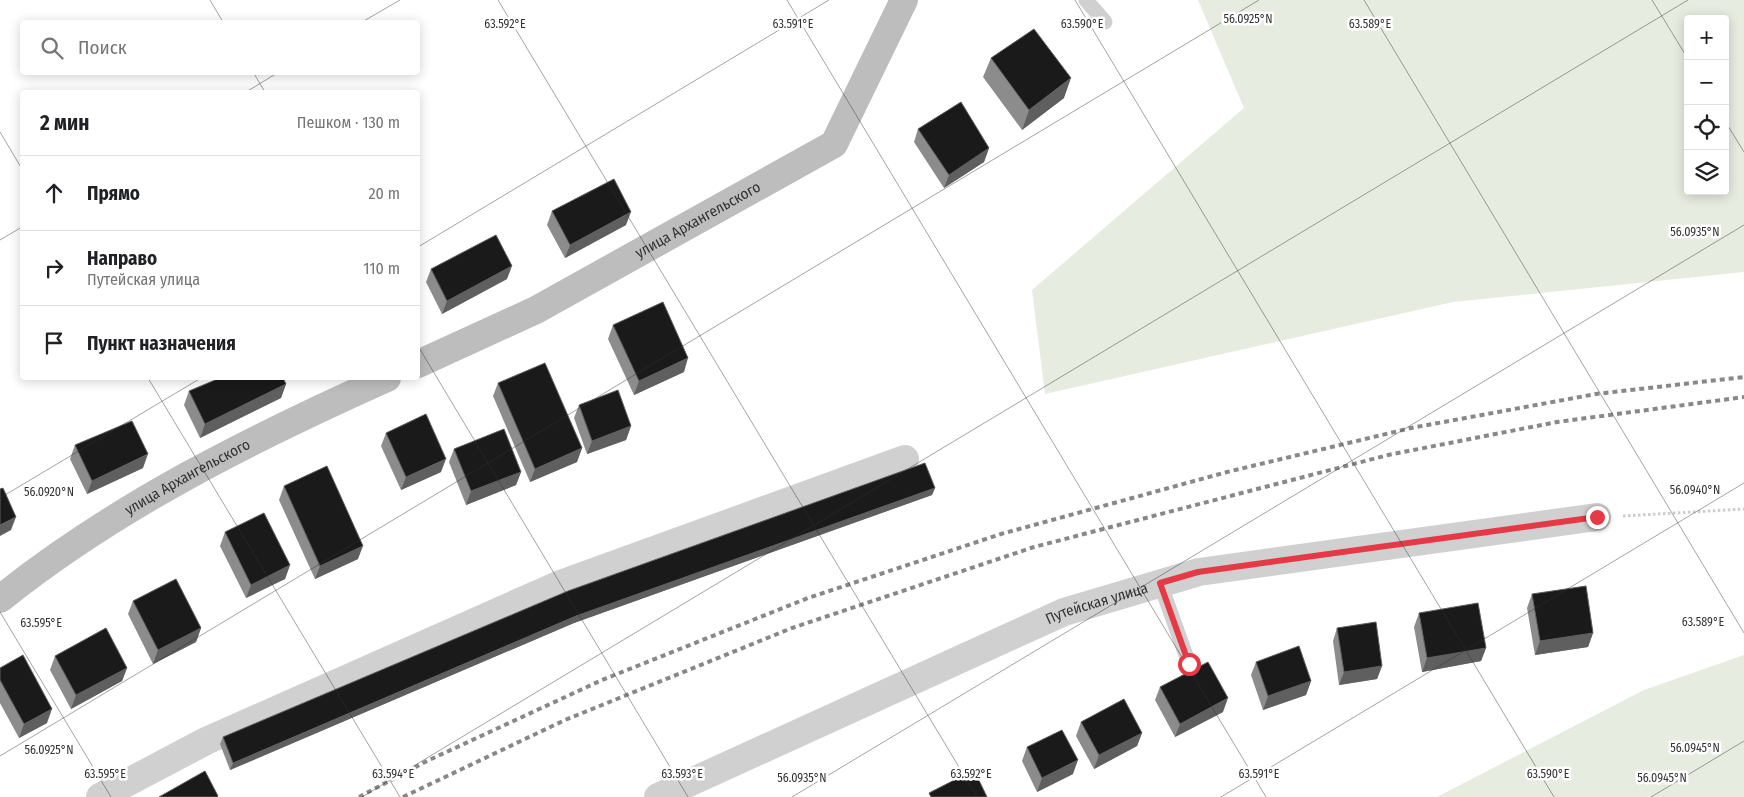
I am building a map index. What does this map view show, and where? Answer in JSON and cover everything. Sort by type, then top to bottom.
[{"type":"street","name":"улица Архангельского","points":[[420,363],[536,310],[834,144],[904,0]]},
{"type":"street","name":"улица Архангельского","points":[[0,598],[70,546],[176,484],[299,417],[382,380]]},
{"type":"street","points":[[100,797],[206,740],[558,585],[905,459]]},
{"type":"street","name":"Путейская улица","points":[[658,797],[1064,612],[1160,583],[1198,572],[1597,517]]},
{"type":"lane","points":[[1086,0],[1105,22]]},
{"type":"lane","points":[[1160,583],[1189,664]]},
{"type":"path","points":[[1597,517],[1744,509]]},
{"type":"shaded area","points":[[1198,0],[1744,0],[1744,272],[1453,302],[1045,394],[1032,290],[1244,108]]},
{"type":"shaded area","points":[[1744,655],[1744,797],[1437,797],[1644,690]]},
{"type":"building","points":[[1034,29],[1071,78],[1029,110],[991,58]]},
{"type":"building","points":[[961,102],[989,148],[949,175],[918,129]]},
{"type":"building","points":[[614,179],[631,212],[570,245],[552,211]]},
{"type":"building","points":[[496,235],[512,266],[447,301],[431,269]]},
{"type":"building","points":[[663,302],[688,358],[639,381],[613,325]]},
{"type":"building","points":[[545,363],[582,448],[535,469],[498,383]]},
{"type":"building","points":[[215,380],[284,380],[286,384],[205,424],[189,391]]},
{"type":"building","points":[[618,390],[631,426],[592,441],[579,405]]},
{"type":"building","points":[[426,414],[446,459],[406,477],[386,433]]},
{"type":"building","points":[[132,421],[148,454],[92,481],[75,445]]},
{"type":"building","points":[[504,429],[521,472],[471,491],[454,449]]},
{"type":"building","points":[[925,463],[935,488],[576,616],[233,763],[223,737],[568,591]]},
{"type":"building","points":[[327,466],[363,546],[320,566],[284,486]]},
{"type":"building","points":[[3,488],[16,517],[0,525],[0,489]]},
{"type":"building","points":[[264,513],[290,565],[251,585],[225,532]]},
{"type":"building","points":[[176,579],[201,628],[158,650],[133,601]]},
{"type":"building","points":[[1586,586],[1593,633],[1540,641],[1532,594]]},
{"type":"building","points":[[1478,603],[1486,648],[1427,658],[1419,613]]},
{"type":"building","points":[[1376,622],[1382,666],[1344,672],[1337,628]]},
{"type":"building","points":[[106,628],[127,668],[76,695],[55,656]]},
{"type":"building","points":[[1299,646],[1311,681],[1268,696],[1256,662]]},
{"type":"building","points":[[23,655],[52,709],[24,724],[0,680],[0,668]]},
{"type":"building","points":[[1208,662],[1228,698],[1180,724],[1160,687]]},
{"type":"building","points":[[1124,699],[1142,733],[1099,755],[1081,722]]},
{"type":"building","points":[[1062,730],[1078,760],[1042,778],[1027,747]]},
{"type":"building","points":[[974,770],[987,797],[931,797],[929,793]]},
{"type":"building","points":[[205,771],[217,797],[159,797]]},
{"type":"railway","points":[[359,797],[427,761],[602,680],[808,598],[1001,534],[1227,472],[1411,428],[1596,394],[1744,377]]},
{"type":"railway","points":[[403,797],[565,720],[792,628],[1034,547],[1388,455],[1557,422],[1744,397]]},
{"type":"route","points":[[1189,664],[1160,583],[1198,572],[1597,517]]}]
